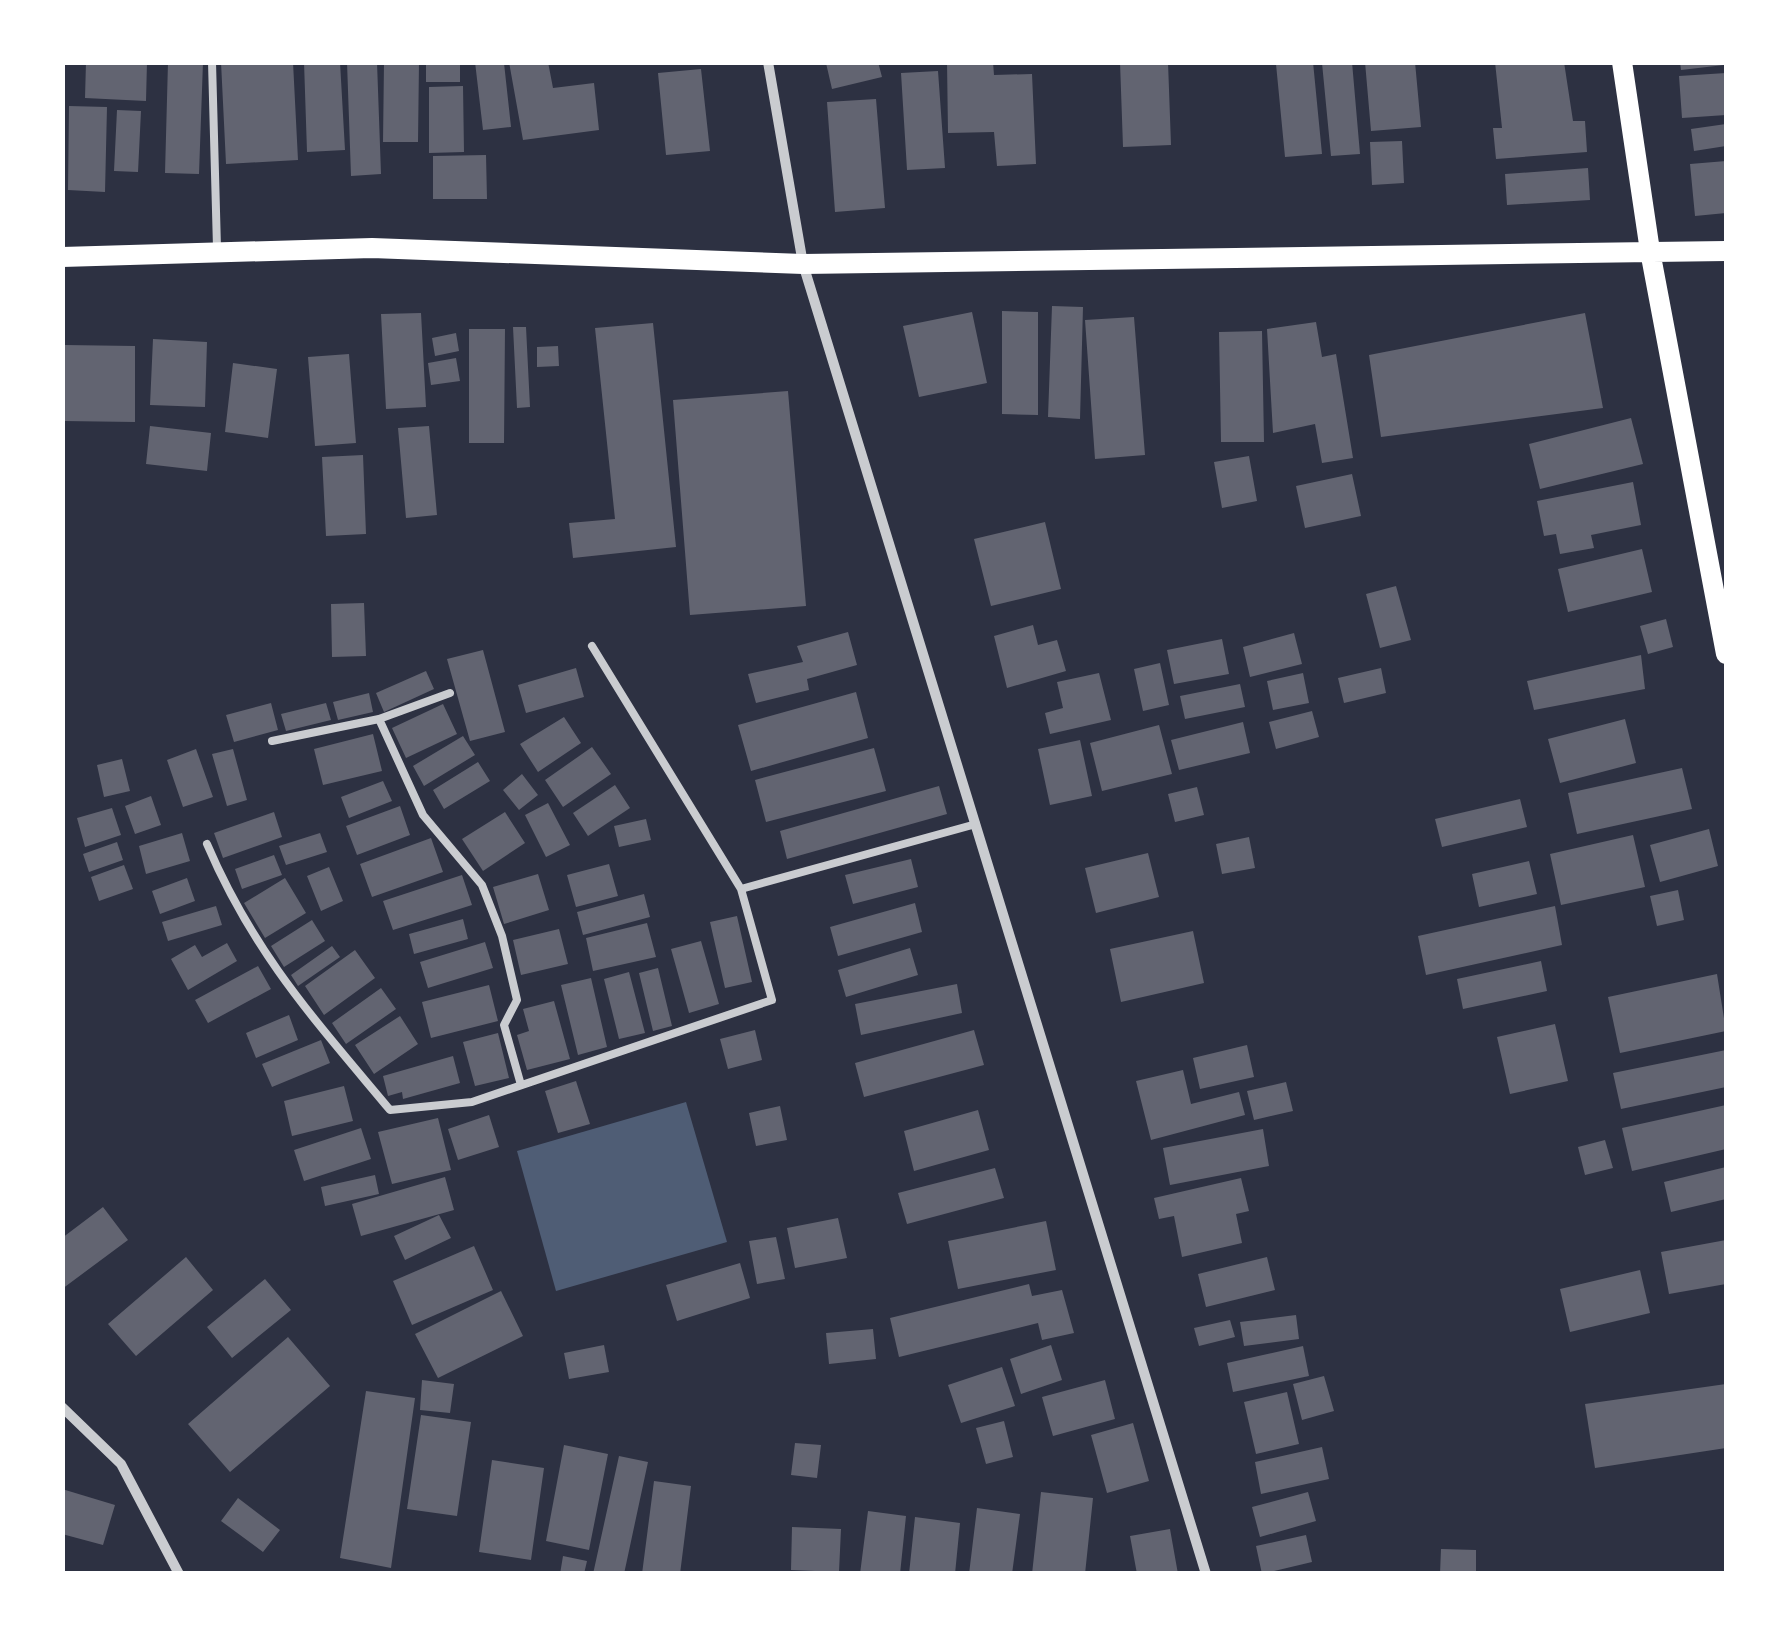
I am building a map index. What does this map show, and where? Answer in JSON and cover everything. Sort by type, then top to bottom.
[{"type":"main road","points":[[1622,62],[1650,252],[1726,654]]},
{"type":"main road","points":[[62,257],[372,248],[803,264],[1726,251]]},
{"type":"street","points":[[768,62],[803,264],[1206,1574]]},
{"type":"street","points":[[62,1407],[121,1464],[180,1574]]},
{"type":"lane","points":[[212,62],[218,253]]},
{"type":"lane","points":[[207,844],[234,907],[287,988],[390,1110],[472,1102],[772,1000],[741,889],[592,646]]},
{"type":"lane","points":[[272,741],[379,719],[450,693]]},
{"type":"lane","points":[[379,719],[423,816],[482,885],[502,936],[518,1000],[504,1024],[522,1085]]},
{"type":"lane","points":[[741,889],[976,824]]},
{"type":"water","points":[[686,1102],[727,1242],[556,1291],[517,1151]]},
{"type":"building","points":[[86,62],[147,62],[146,101],[85,98]]},
{"type":"building","points":[[168,62],[203,62],[199,174],[165,173]]},
{"type":"building","points":[[221,62],[293,62],[298,160],[226,164]]},
{"type":"building","points":[[304,62],[340,62],[345,150],[307,152]]},
{"type":"building","points":[[347,62],[377,62],[381,174],[351,176]]},
{"type":"building","points":[[384,62],[419,62],[418,142],[383,142]]},
{"type":"building","points":[[426,62],[460,62],[460,82],[426,82]]},
{"type":"building","points":[[475,62],[504,63],[511,127],[483,130]]},
{"type":"building","points":[[509,62],[548,62],[553,88],[594,83],[599,130],[523,140]]},
{"type":"building","points":[[878,62],[882,77],[832,89],[826,63]]},
{"type":"building","points":[[947,62],[993,62],[994,75],[1032,74],[1036,164],[997,166],[994,132],[948,133]]},
{"type":"building","points":[[1120,62],[1168,62],[1171,145],[1123,147]]},
{"type":"building","points":[[1313,62],[1322,154],[1285,157],[1276,64]]},
{"type":"building","points":[[1352,62],[1360,154],[1331,156],[1322,63]]},
{"type":"building","points":[[1365,62],[1415,62],[1421,127],[1371,131]]},
{"type":"building","points":[[1495,62],[1564,62],[1573,121],[1585,121],[1587,152],[1496,159],[1493,128],[1502,128]]},
{"type":"building","points":[[1680,62],[1723,62],[1724,65],[1681,70]]},
{"type":"building","points":[[701,69],[710,151],[666,155],[658,73]]},
{"type":"building","points":[[938,71],[945,168],[907,170],[901,73]]},
{"type":"building","points":[[1726,73],[1726,115],[1682,118],[1679,76]]},
{"type":"building","points":[[463,86],[464,152],[429,153],[429,87]]},
{"type":"building","points":[[876,99],[885,208],[835,212],[827,102]]},
{"type":"building","points":[[69,106],[107,107],[105,192],[68,190]]},
{"type":"building","points":[[117,110],[141,111],[138,172],[114,171]]},
{"type":"building","points":[[1726,124],[1726,146],[1694,151],[1691,129]]},
{"type":"building","points":[[1402,141],[1404,183],[1372,185],[1370,142]]},
{"type":"building","points":[[486,155],[487,199],[433,199],[433,156]]},
{"type":"building","points":[[1726,161],[1726,213],[1695,216],[1690,164]]},
{"type":"building","points":[[1588,168],[1590,200],[1507,205],[1505,174]]},
{"type":"building","points":[[1052,306],[1083,307],[1080,419],[1048,417]]},
{"type":"building","points":[[1002,311],[1038,312],[1038,415],[1002,414]]},
{"type":"building","points":[[972,312],[987,383],[919,397],[903,326]]},
{"type":"building","points":[[421,313],[426,407],[386,409],[381,314]]},
{"type":"building","points":[[1585,313],[1603,408],[1381,437],[1369,355]]},
{"type":"building","points":[[1134,317],[1145,455],[1095,459],[1085,320]]},
{"type":"building","points":[[1316,322],[1322,357],[1336,354],[1353,458],[1322,463],[1315,424],[1273,433],[1267,329]]},
{"type":"building","points":[[653,323],[676,547],[573,558],[569,523],[615,519],[595,328]]},
{"type":"building","points":[[513,327],[526,327],[530,407],[517,408]]},
{"type":"building","points":[[469,329],[505,329],[504,443],[469,443]]},
{"type":"building","points":[[1262,331],[1264,442],[1221,442],[1219,332]]},
{"type":"building","points":[[456,333],[459,351],[435,356],[432,338]]},
{"type":"building","points":[[153,339],[207,342],[205,407],[150,405]]},
{"type":"building","points":[[65,345],[135,346],[135,422],[63,421]]},
{"type":"building","points":[[558,346],[559,366],[537,367],[537,347]]},
{"type":"building","points":[[349,354],[356,443],[315,446],[308,357]]},
{"type":"building","points":[[456,358],[460,381],[431,385],[428,363]]},
{"type":"building","points":[[233,363],[277,369],[268,438],[225,432]]},
{"type":"building","points":[[788,391],[806,606],[690,615],[673,400]]},
{"type":"building","points":[[1631,418],[1643,464],[1540,489],[1529,444]]},
{"type":"building","points":[[150,426],[211,433],[207,471],[146,464]]},
{"type":"building","points":[[429,426],[437,515],[406,518],[398,428]]},
{"type":"building","points":[[363,455],[366,534],[326,536],[322,457]]},
{"type":"building","points":[[1249,456],[1257,501],[1222,508],[1214,462]]},
{"type":"building","points":[[1352,474],[1361,516],[1305,528],[1296,486]]},
{"type":"building","points":[[1633,482],[1641,525],[1591,535],[1594,548],[1560,554],[1556,534],[1544,536],[1537,501]]},
{"type":"building","points":[[1045,522],[1061,589],[991,606],[974,539]]},
{"type":"building","points":[[1642,549],[1652,592],[1568,612],[1558,569]]},
{"type":"building","points":[[1396,586],[1411,640],[1380,648],[1366,594]]},
{"type":"building","points":[[364,603],[366,656],[332,657],[331,604]]},
{"type":"building","points":[[1666,619],[1673,647],[1648,654],[1640,626]]},
{"type":"building","points":[[1033,625],[1038,645],[1057,640],[1066,671],[1007,688],[994,636]]},
{"type":"building","points":[[848,632],[857,665],[807,679],[809,690],[756,703],[748,674],[803,662],[797,646]]},
{"type":"building","points":[[1294,633],[1302,664],[1250,677],[1243,647]]},
{"type":"building","points":[[1222,639],[1229,674],[1174,684],[1167,650]]},
{"type":"building","points":[[483,650],[505,732],[470,741],[447,659]]},
{"type":"building","points":[[1641,655],[1645,689],[1534,710],[1527,681]]},
{"type":"building","points":[[1160,663],[1169,705],[1143,711],[1134,669]]},
{"type":"building","points":[[576,668],[584,697],[526,713],[518,685]]},
{"type":"building","points":[[1381,668],[1386,693],[1344,703],[1338,678]]},
{"type":"building","points":[[426,671],[434,689],[384,712],[376,693]]},
{"type":"building","points":[[1099,673],[1111,720],[1050,734],[1045,713],[1063,708],[1057,682]]},
{"type":"building","points":[[1303,673],[1309,703],[1273,710],[1267,681]]},
{"type":"building","points":[[1240,684],[1245,707],[1185,719],[1180,696]]},
{"type":"building","points":[[856,692],[868,738],[751,771],[738,725]]},
{"type":"building","points":[[369,693],[373,712],[338,720],[333,702]]},
{"type":"building","points":[[271,703],[278,730],[234,742],[226,715]]},
{"type":"building","points":[[326,703],[331,720],[286,731],[281,714]]},
{"type":"building","points":[[443,704],[457,734],[406,758],[392,728]]},
{"type":"building","points":[[1312,711],[1319,737],[1276,749],[1269,722]]},
{"type":"building","points":[[564,717],[581,743],[538,772],[520,744]]},
{"type":"building","points":[[1625,719],[1636,763],[1560,783],[1548,739]]},
{"type":"building","points":[[1243,722],[1250,753],[1179,770],[1171,740]]},
{"type":"building","points":[[1159,725],[1172,774],[1102,791],[1090,743]]},
{"type":"building","points":[[373,734],[382,771],[323,785],[314,749]]},
{"type":"building","points":[[463,736],[475,755],[424,786],[413,766]]},
{"type":"building","points":[[1080,740],[1092,796],[1050,805],[1038,749]]},
{"type":"building","points":[[592,747],[611,774],[563,807],[545,780]]},
{"type":"building","points":[[874,748],[886,791],[766,822],[755,780]]},
{"type":"building","points":[[196,749],[213,797],[183,807],[167,760]]},
{"type":"building","points":[[233,749],[247,800],[227,806],[212,754]]},
{"type":"building","points":[[122,759],[130,791],[104,797],[97,765]]},
{"type":"building","points":[[478,762],[490,781],[444,809],[433,790]]},
{"type":"building","points":[[1682,768],[1692,809],[1577,834],[1568,793]]},
{"type":"building","points":[[522,774],[538,795],[519,810],[503,790]]},
{"type":"building","points":[[383,781],[392,801],[349,818],[341,797]]},
{"type":"building","points":[[615,785],[630,808],[588,836],[573,813]]},
{"type":"building","points":[[939,786],[947,814],[787,859],[780,831]]},
{"type":"building","points":[[1197,787],[1204,815],[1175,822],[1168,794]]},
{"type":"building","points":[[151,796],[161,825],[135,834],[125,806]]},
{"type":"building","points":[[1520,799],[1527,827],[1442,847],[1435,819]]},
{"type":"building","points":[[548,803],[570,845],[546,857],[525,815]]},
{"type":"building","points":[[400,806],[410,835],[357,855],[346,826]]},
{"type":"building","points":[[112,808],[121,835],[85,847],[77,818]]},
{"type":"building","points":[[274,812],[282,837],[223,858],[214,833]]},
{"type":"building","points":[[505,812],[525,843],[483,871],[462,839]]},
{"type":"building","points":[[646,819],[651,840],[619,847],[614,826]]},
{"type":"building","points":[[1709,829],[1718,866],[1660,882],[1650,845]]},
{"type":"building","points":[[182,833],[190,861],[146,874],[139,846]]},
{"type":"building","points":[[320,833],[327,852],[286,865],[279,846]]},
{"type":"building","points":[[1633,835],[1645,887],[1561,905],[1550,854]]},
{"type":"building","points":[[1249,837],[1255,868],[1222,874],[1216,844]]},
{"type":"building","points":[[431,838],[443,872],[372,897],[360,864]]},
{"type":"building","points":[[117,842],[123,860],[89,872],[83,854]]},
{"type":"building","points":[[1148,853],[1159,897],[1096,913],[1085,868]]},
{"type":"building","points":[[274,855],[282,875],[242,889],[235,869]]},
{"type":"building","points":[[911,859],[918,887],[853,904],[845,875]]},
{"type":"building","points":[[1529,861],[1537,894],[1479,907],[1472,874]]},
{"type":"building","points":[[609,864],[618,896],[576,907],[567,875]]},
{"type":"building","points":[[124,865],[133,889],[99,901],[91,877]]},
{"type":"building","points":[[329,867],[343,901],[321,911],[307,876]]},
{"type":"building","points":[[538,874],[549,910],[504,924],[493,887]]},
{"type":"building","points":[[462,875],[472,905],[393,930],[383,901]]},
{"type":"building","points":[[187,878],[195,901],[160,914],[152,891]]},
{"type":"building","points":[[285,878],[306,913],[265,938],[244,903]]},
{"type":"building","points":[[1678,890],[1684,920],[1657,926],[1650,896]]},
{"type":"building","points":[[644,894],[650,917],[583,935],[577,912]]},
{"type":"building","points":[[915,903],[922,932],[838,956],[830,927]]},
{"type":"building","points":[[216,906],[222,925],[168,941],[162,922]]},
{"type":"building","points":[[1555,906],[1562,945],[1426,975],[1418,936]]},
{"type":"building","points":[[737,916],[752,982],[725,988],[710,922]]},
{"type":"building","points":[[463,919],[468,939],[414,954],[409,934]]},
{"type":"building","points":[[312,920],[325,941],[284,967],[271,946]]},
{"type":"building","points":[[647,923],[656,957],[593,971],[586,938]]},
{"type":"building","points":[[559,929],[568,964],[521,975],[513,940]]},
{"type":"building","points":[[1193,931],[1204,983],[1121,1002],[1110,949]]},
{"type":"building","points":[[701,941],[719,1004],[689,1013],[671,949]]},
{"type":"building","points":[[485,942],[493,968],[428,988],[420,962]]},
{"type":"building","points":[[227,943],[237,961],[188,990],[171,959],[195,945],[202,957]]},
{"type":"building","points":[[332,946],[340,957],[298,986],[291,975]]},
{"type":"building","points":[[910,948],[918,975],[846,997],[838,970]]},
{"type":"building","points":[[355,950],[375,978],[324,1015],[305,986]]},
{"type":"building","points":[[1541,961],[1547,991],[1463,1009],[1457,979]]},
{"type":"building","points":[[258,966],[271,989],[208,1023],[195,1000]]},
{"type":"building","points":[[658,968],[672,1026],[653,1031],[639,973]]},
{"type":"building","points":[[629,972],[645,1033],[619,1039],[604,979]]},
{"type":"building","points":[[1717,974],[1726,1031],[1620,1053],[1608,997]]},
{"type":"building","points":[[591,978],[607,1047],[578,1055],[561,985]]},
{"type":"building","points":[[957,984],[962,1013],[861,1035],[855,1004]]},
{"type":"building","points":[[489,985],[498,1021],[431,1038],[422,1002]]},
{"type":"building","points":[[381,988],[396,1009],[346,1044],[332,1023]]},
{"type":"building","points":[[554,1001],[570,1059],[527,1070],[517,1035],[529,1031],[523,1009]]},
{"type":"building","points":[[289,1015],[298,1040],[256,1058],[246,1033]]},
{"type":"building","points":[[400,1016],[418,1044],[374,1074],[355,1045]]},
{"type":"building","points":[[1555,1024],[1568,1081],[1510,1094],[1497,1037]]},
{"type":"building","points":[[755,1030],[762,1060],[728,1069],[720,1039]]},
{"type":"building","points":[[974,1030],[984,1065],[864,1097],[855,1063]]},
{"type":"building","points":[[498,1033],[509,1078],[475,1086],[463,1042]]},
{"type":"building","points":[[321,1040],[330,1063],[272,1087],[262,1064]]},
{"type":"building","points":[[1247,1045],[1254,1077],[1200,1089],[1193,1058]]},
{"type":"building","points":[[1726,1050],[1726,1087],[1621,1109],[1613,1073]]},
{"type":"building","points":[[453,1056],[460,1083],[403,1099],[402,1092],[388,1096],[383,1076]]},
{"type":"building","points":[[1183,1070],[1191,1104],[1239,1092],[1245,1115],[1151,1140],[1136,1081]]},
{"type":"building","points":[[576,1081],[590,1124],[558,1133],[545,1091]]},
{"type":"building","points":[[1286,1082],[1293,1111],[1254,1120],[1247,1091]]},
{"type":"building","points":[[344,1086],[353,1121],[292,1136],[284,1101]]},
{"type":"building","points":[[1726,1105],[1726,1149],[1632,1171],[1622,1128]]},
{"type":"building","points":[[780,1106],[787,1140],[756,1146],[749,1113]]},
{"type":"building","points":[[978,1110],[989,1150],[914,1171],[904,1131]]},
{"type":"building","points":[[489,1115],[499,1147],[458,1160],[448,1129]]},
{"type":"building","points":[[438,1118],[451,1170],[392,1184],[378,1132]]},
{"type":"building","points":[[361,1128],[371,1159],[304,1181],[294,1150]]},
{"type":"building","points":[[1263,1129],[1269,1166],[1170,1185],[1163,1148]]},
{"type":"building","points":[[1605,1140],[1613,1168],[1585,1175],[1578,1147]]},
{"type":"building","points":[[1726,1167],[1726,1199],[1671,1212],[1664,1182]]},
{"type":"building","points":[[995,1168],[1004,1198],[907,1224],[898,1193]]},
{"type":"building","points":[[375,1175],[379,1194],[325,1206],[321,1187]]},
{"type":"building","points":[[445,1177],[454,1210],[361,1236],[352,1204]]},
{"type":"building","points":[[1241,1178],[1249,1211],[1236,1214],[1242,1243],[1182,1257],[1174,1216],[1159,1219],[1154,1198]]},
{"type":"building","points":[[103,1207],[128,1240],[62,1289],[62,1238]]},
{"type":"building","points":[[439,1215],[451,1238],[405,1260],[394,1236]]},
{"type":"building","points":[[838,1218],[847,1258],[795,1268],[787,1228]]},
{"type":"building","points":[[1046,1221],[1056,1270],[958,1289],[948,1241]]},
{"type":"building","points":[[776,1237],[785,1279],[757,1284],[749,1241]]},
{"type":"building","points":[[1726,1240],[1726,1284],[1669,1294],[1661,1252]]},
{"type":"building","points":[[474,1246],[493,1290],[412,1325],[393,1281]]},
{"type":"building","points":[[186,1257],[213,1290],[136,1356],[108,1324]]},
{"type":"building","points":[[1267,1257],[1275,1290],[1206,1307],[1198,1274]]},
{"type":"building","points":[[740,1263],[750,1298],[677,1321],[666,1285]]},
{"type":"building","points":[[1640,1270],[1650,1313],[1570,1332],[1560,1289]]},
{"type":"building","points":[[265,1279],[291,1310],[232,1358],[207,1327]]},
{"type":"building","points":[[1029,1284],[1032,1296],[1062,1290],[1074,1333],[1042,1340],[1038,1323],[899,1357],[890,1318]]},
{"type":"building","points":[[501,1291],[523,1336],[438,1378],[415,1334]]},
{"type":"building","points":[[1296,1315],[1299,1339],[1244,1346],[1240,1322]]},
{"type":"building","points":[[1230,1320],[1235,1337],[1199,1346],[1194,1328]]},
{"type":"building","points":[[873,1329],[876,1359],[829,1364],[826,1333]]},
{"type":"building","points":[[288,1337],[330,1386],[230,1472],[188,1424]]},
{"type":"building","points":[[604,1345],[609,1372],[569,1379],[564,1353]]},
{"type":"building","points":[[1051,1345],[1062,1380],[1021,1394],[1010,1359]]},
{"type":"building","points":[[1303,1346],[1309,1376],[1233,1392],[1227,1363]]},
{"type":"building","points":[[1002,1367],[1015,1406],[961,1423],[948,1385]]},
{"type":"building","points":[[1324,1376],[1334,1411],[1302,1420],[1293,1384]]},
{"type":"building","points":[[422,1380],[454,1384],[450,1413],[420,1410]]},
{"type":"building","points":[[1105,1380],[1115,1419],[1053,1436],[1042,1397]]},
{"type":"building","points":[[1726,1384],[1726,1448],[1595,1468],[1585,1404]]},
{"type":"building","points":[[366,1391],[415,1398],[391,1568],[340,1558]]},
{"type":"building","points":[[1287,1392],[1299,1444],[1256,1454],[1244,1402]]},
{"type":"building","points":[[421,1415],[471,1422],[457,1516],[407,1509]]},
{"type":"building","points":[[1004,1421],[1013,1457],[986,1464],[976,1428]]},
{"type":"building","points":[[1133,1423],[1149,1481],[1107,1493],[1091,1435]]},
{"type":"building","points":[[795,1443],[821,1445],[817,1478],[791,1475]]},
{"type":"building","points":[[564,1445],[608,1454],[589,1550],[546,1541]]},
{"type":"building","points":[[1322,1447],[1329,1479],[1261,1494],[1255,1462]]},
{"type":"building","points":[[619,1456],[648,1462],[624,1574],[593,1574]]},
{"type":"building","points":[[492,1460],[544,1468],[531,1560],[479,1552]]},
{"type":"building","points":[[654,1481],[691,1486],[680,1574],[642,1574]]},
{"type":"building","points":[[62,1489],[115,1505],[103,1545],[62,1534]]},
{"type":"building","points":[[1041,1492],[1093,1498],[1085,1574],[1032,1574]]},
{"type":"building","points":[[1308,1492],[1316,1521],[1260,1537],[1252,1507]]},
{"type":"building","points":[[238,1498],[280,1530],[263,1552],[221,1521]]},
{"type":"building","points":[[977,1508],[1020,1514],[1012,1574],[969,1574]]},
{"type":"building","points":[[868,1511],[906,1516],[900,1574],[860,1574]]},
{"type":"building","points":[[915,1517],[960,1523],[955,1574],[909,1574]]},
{"type":"building","points":[[792,1527],[841,1529],[839,1572],[791,1570]]},
{"type":"building","points":[[1170,1529],[1178,1574],[1137,1574],[1130,1536]]},
{"type":"building","points":[[1306,1535],[1312,1562],[1262,1574],[1256,1546]]},
{"type":"building","points":[[1441,1549],[1476,1550],[1476,1574],[1440,1574]]},
{"type":"building","points":[[563,1556],[587,1561],[584,1574],[560,1574]]}]
